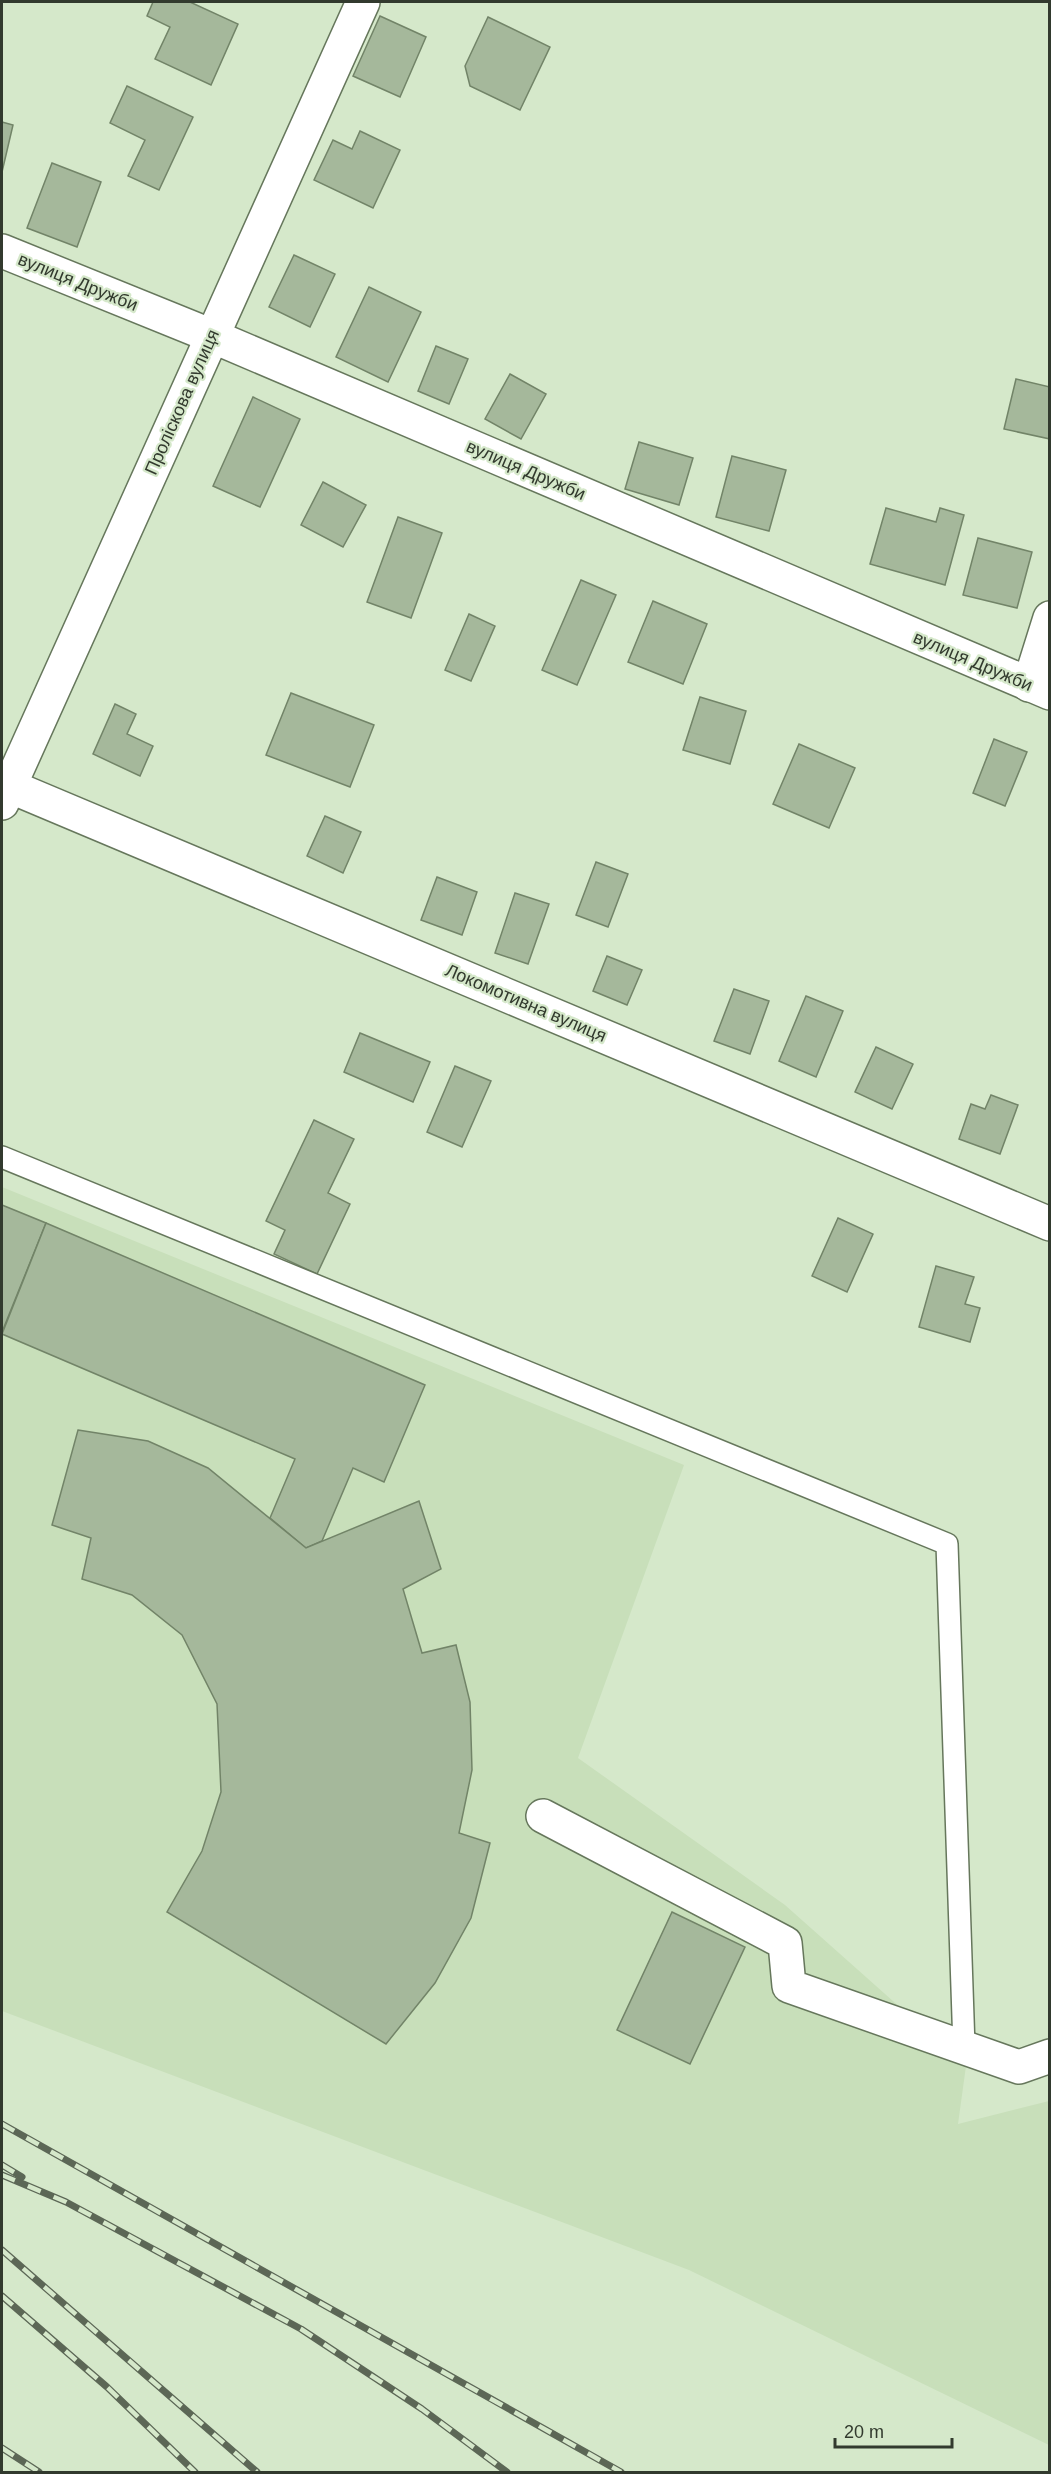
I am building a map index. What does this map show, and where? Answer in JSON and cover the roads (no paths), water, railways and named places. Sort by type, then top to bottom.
[{"type":"street","name":"Проліскова вулиця","points":[[4,790],[363,2]]},
{"type":"street","name":"вулиця Дружби","points":[[2,251],[212,336],[1039,689]]},
{"type":"street","points":[[1039,689],[1050,618]]},
{"type":"street","name":"Локомотивна вулиця","points":[[4,790],[1050,1224]]},
{"type":"street","points":[[543,1816],[785,1943],[789,1986],[1019,2067],[1050,2056]]},
{"type":"lane","points":[[2,1157],[947,1544],[964,2047]]},
{"type":"railway","points":[[2,2124],[621,2472]]},
{"type":"railway","points":[[2,2165],[22,2177]]},
{"type":"railway","points":[[2,2175],[66,2202],[301,2329],[422,2409],[507,2472]]},
{"type":"railway","points":[[2,2250],[257,2472]]},
{"type":"railway","points":[[2,2296],[107,2387],[195,2472]]},
{"type":"railway","points":[[2,2448],[39,2472]]}]
